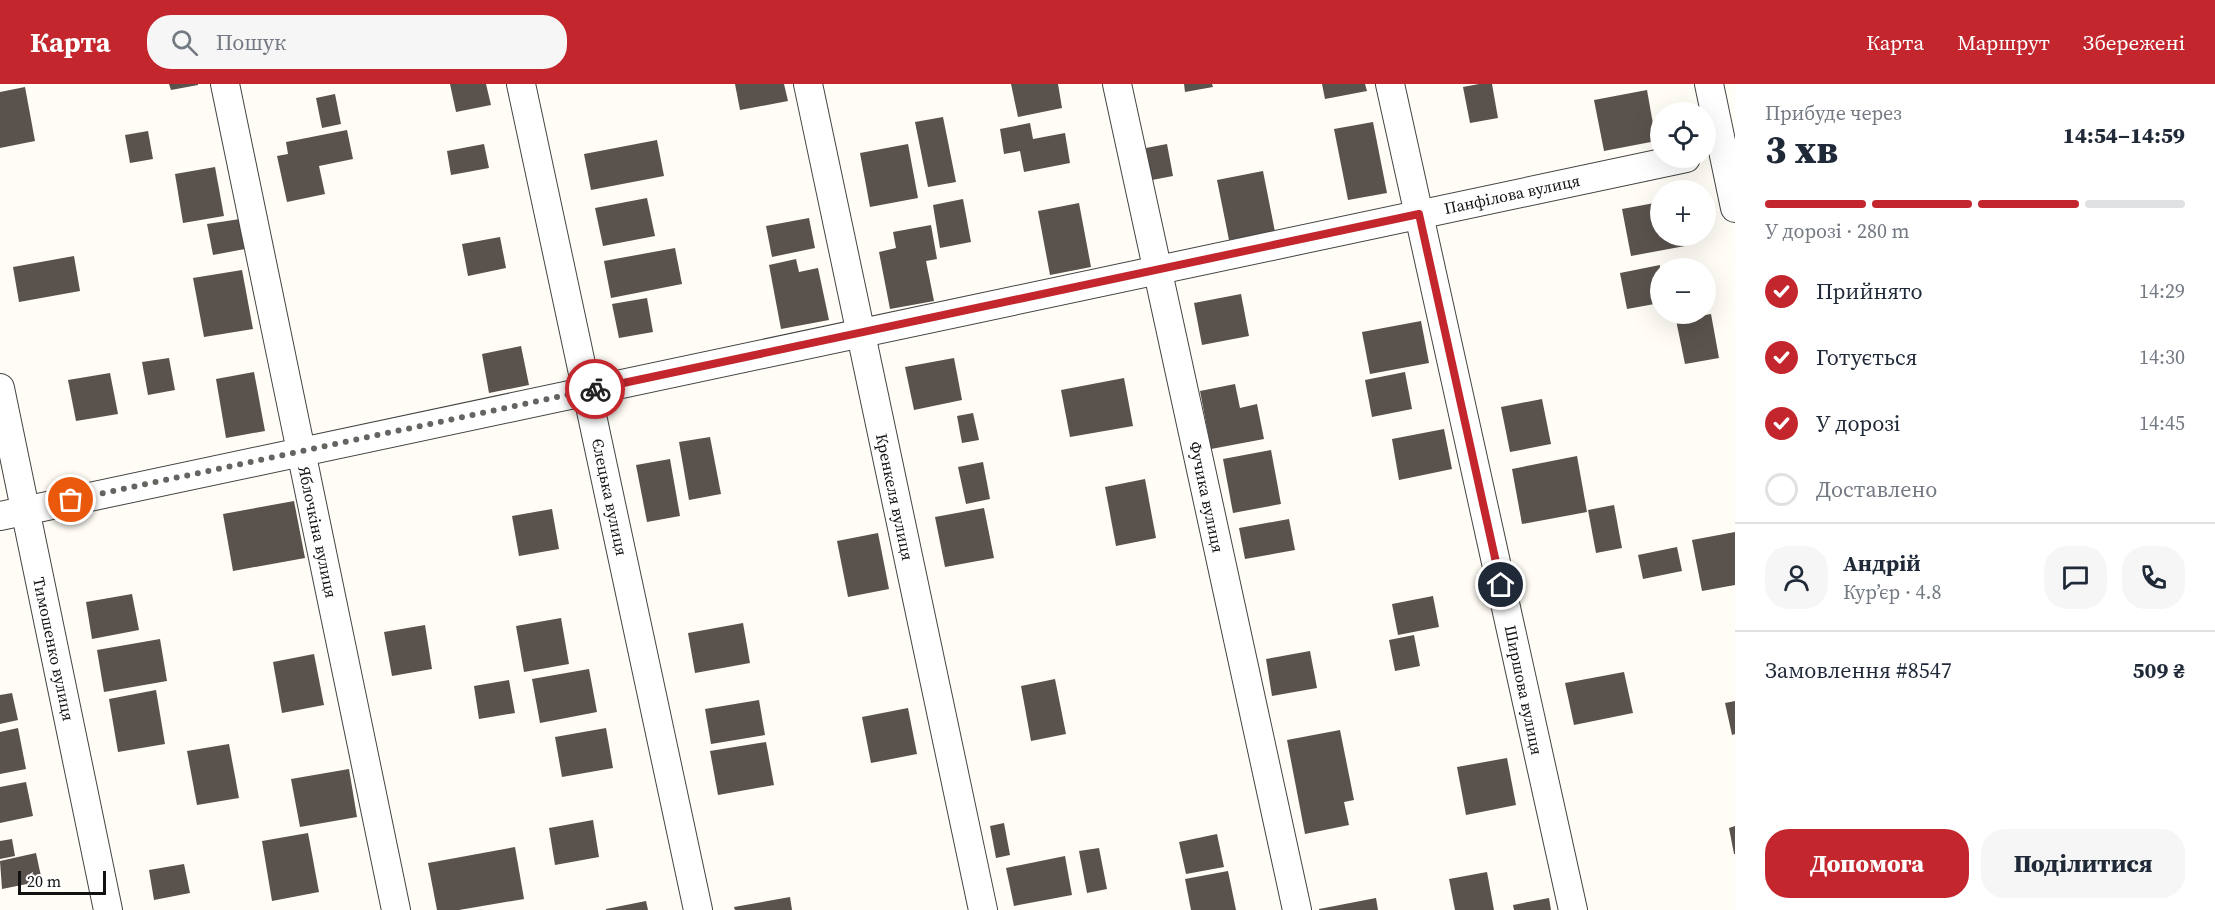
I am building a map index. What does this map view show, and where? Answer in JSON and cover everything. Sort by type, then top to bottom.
[{"type":"street","name":"Яблочкіна вулиця","points":[[225,84],[396,910]]},
{"type":"street","name":"Єлецька вулиця","points":[[521,84],[698,910]]},
{"type":"street","name":"Кренкеля вулиця","points":[[808,84],[983,910]]},
{"type":"street","name":"Фучика вулиця","points":[[1117,84],[1297,910]]},
{"type":"street","name":"Ширшова вулиця","points":[[1390,84],[1573,910]]},
{"type":"street","points":[[1709,84],[1735,208]]},
{"type":"street","name":"Панфілова вулиця","points":[[13,513],[1650,166]]},
{"type":"street","name":"Тимошенко вулиця","points":[[0,388],[13,513],[108,910]]},
{"type":"building","points":[[169,84],[198,84],[198,85],[171,90]]},
{"type":"building","points":[[450,84],[486,84],[491,105],[456,112]]},
{"type":"building","points":[[735,84],[784,84],[788,101],[740,110]]},
{"type":"building","points":[[1011,84],[1058,84],[1062,108],[1018,117]]},
{"type":"building","points":[[1184,84],[1212,84],[1213,87],[1185,92]]},
{"type":"building","points":[[1322,84],[1365,84],[1367,91],[1325,99]]},
{"type":"building","points":[[1492,84],[1498,118],[1470,123],[1463,87]]},
{"type":"building","points":[[25,87],[35,141],[0,148],[0,92]]},
{"type":"building","points":[[1647,90],[1650,107],[1650,142],[1604,151],[1594,100]]},
{"type":"building","points":[[335,94],[341,124],[322,128],[316,98]]},
{"type":"building","points":[[943,117],[956,182],[928,187],[915,122]]},
{"type":"building","points":[[1373,122],[1387,193],[1348,200],[1334,129]]},
{"type":"building","points":[[1030,123],[1033,139],[1065,133],[1070,163],[1024,172],[1020,151],[1004,154],[1000,129]]},
{"type":"building","points":[[347,130],[353,159],[319,166],[325,194],[287,202],[277,156],[288,154],[286,142]]},
{"type":"building","points":[[148,131],[153,159],[130,163],[125,135]]},
{"type":"building","points":[[657,140],[664,176],[591,190],[584,154]]},
{"type":"building","points":[[484,144],[489,168],[451,175],[447,151]]},
{"type":"building","points":[[908,144],[918,198],[870,207],[860,153]]},
{"type":"building","points":[[1167,144],[1173,176],[1152,180],[1146,148]]},
{"type":"building","points":[[215,167],[224,216],[183,223],[175,174]]},
{"type":"building","points":[[1263,171],[1275,232],[1229,240],[1217,180]]},
{"type":"building","points":[[647,198],[655,236],[603,246],[595,208]]},
{"type":"building","points":[[963,199],[971,242],[940,248],[933,205]]},
{"type":"building","points":[[1079,203],[1091,267],[1050,275],[1038,211]]},
{"type":"building","points":[[1650,204],[1650,246],[1685,246],[1631,256],[1622,209]]},
{"type":"building","points":[[809,218],[815,248],[772,257],[766,226]]},
{"type":"building","points":[[240,219],[245,249],[213,255],[207,224]]},
{"type":"building","points":[[931,225],[937,259],[926,261],[934,301],[890,309],[879,252],[896,248],[893,232]]},
{"type":"building","points":[[500,237],[506,268],[468,276],[462,244]]},
{"type":"building","points":[[675,248],[682,284],[611,298],[604,261]]},
{"type":"building","points":[[74,256],[80,291],[19,302],[13,267]]},
{"type":"building","points":[[796,259],[799,272],[818,268],[829,320],[781,329],[769,265]]},
{"type":"building","points":[[1650,267],[1650,305],[1627,309],[1620,273]]},
{"type":"building","points":[[242,270],[253,329],[204,337],[193,278]]},
{"type":"building","points":[[1241,294],[1249,336],[1202,345],[1194,303]]},
{"type":"building","points":[[647,298],[653,332],[619,338],[612,304]]},
{"type":"building","points":[[1421,321],[1429,363],[1370,374],[1362,332]]},
{"type":"building","points":[[1677,324],[1713,324],[1719,358],[1685,364]]},
{"type":"building","points":[[521,346],[529,385],[489,393],[482,354]]},
{"type":"building","points":[[169,358],[175,390],[148,395],[142,362]]},
{"type":"building","points":[[954,358],[962,400],[914,410],[905,367]]},
{"type":"building","points":[[254,372],[265,431],[226,438],[216,379]]},
{"type":"building","points":[[1405,372],[1412,409],[1372,417],[1365,380]]},
{"type":"building","points":[[110,373],[118,414],[76,421],[68,380]]},
{"type":"building","points":[[1124,378],[1133,426],[1070,437],[1061,390]]},
{"type":"building","points":[[1235,384],[1240,408],[1257,404],[1264,439],[1211,449],[1200,391]]},
{"type":"building","points":[[1542,399],[1551,444],[1510,452],[1501,407]]},
{"type":"building","points":[[973,413],[979,440],[962,443],[957,416]]},
{"type":"building","points":[[1444,429],[1452,469],[1399,480],[1392,439]]},
{"type":"building","points":[[710,437],[721,494],[689,500],[679,442]]},
{"type":"building","points":[[1271,450],[1281,504],[1233,513],[1223,459]]},
{"type":"building","points":[[1577,456],[1587,512],[1522,524],[1512,469]]},
{"type":"building","points":[[670,459],[680,516],[647,522],[636,465]]},
{"type":"building","points":[[983,462],[990,499],[966,504],[958,467]]},
{"type":"building","points":[[1145,479],[1156,538],[1116,546],[1105,487]]},
{"type":"building","points":[[294,501],[305,558],[233,571],[223,514]]},
{"type":"building","points":[[1614,505],[1622,548],[1596,553],[1588,510]]},
{"type":"building","points":[[984,508],[994,558],[945,567],[935,517]]},
{"type":"building","points":[[552,509],[559,549],[519,556],[512,516]]},
{"type":"building","points":[[1289,519],[1295,550],[1245,559],[1239,528]]},
{"type":"building","points":[[1735,532],[1735,585],[1702,591],[1692,540]]},
{"type":"building","points":[[878,533],[889,589],[848,597],[837,541]]},
{"type":"building","points":[[1677,547],[1682,571],[1643,579],[1638,555]]},
{"type":"building","points":[[132,594],[139,630],[92,639],[86,602]]},
{"type":"building","points":[[1433,596],[1439,627],[1398,635],[1392,604]]},
{"type":"building","points":[[561,618],[569,664],[524,672],[516,626]]},
{"type":"building","points":[[743,623],[750,663],[695,673],[688,633]]},
{"type":"building","points":[[425,625],[432,669],[392,676],[384,632]]},
{"type":"building","points":[[1414,635],[1420,666],[1395,671],[1389,640]]},
{"type":"building","points":[[160,639],[167,681],[104,692],[97,650]]},
{"type":"building","points":[[1310,651],[1317,688],[1272,696],[1266,659]]},
{"type":"building","points":[[314,654],[324,705],[282,713],[273,662]]},
{"type":"building","points":[[589,669],[597,712],[540,723],[532,679]]},
{"type":"building","points":[[1624,672],[1633,713],[1574,725],[1565,683]]},
{"type":"building","points":[[1055,679],[1066,734],[1031,741],[1021,686]]},
{"type":"building","points":[[509,680],[515,713],[479,719],[474,686]]},
{"type":"building","points":[[156,690],[165,744],[118,752],[109,699]]},
{"type":"building","points":[[12,693],[18,720],[0,724],[0,695]]},
{"type":"building","points":[[759,700],[765,735],[711,744],[705,709]]},
{"type":"building","points":[[1735,701],[1735,734],[1732,735],[1725,703]]},
{"type":"building","points":[[908,708],[917,754],[871,763],[862,717]]},
{"type":"building","points":[[18,728],[26,769],[0,774],[0,732]]},
{"type":"building","points":[[606,728],[613,768],[562,777],[555,737]]},
{"type":"building","points":[[1340,730],[1354,800],[1344,802],[1349,825],[1305,834],[1287,740]]},
{"type":"building","points":[[766,742],[774,785],[718,795],[710,751]]},
{"type":"building","points":[[229,744],[239,798],[197,805],[187,751]]},
{"type":"building","points":[[1507,758],[1516,805],[1466,815],[1457,767]]},
{"type":"building","points":[[349,769],[357,817],[300,827],[291,779]]},
{"type":"building","points":[[26,782],[33,816],[0,823],[0,787]]},
{"type":"building","points":[[593,820],[599,857],[555,865],[549,828]]},
{"type":"building","points":[[1004,823],[1010,855],[996,858],[990,826]]},
{"type":"building","points":[[1735,826],[1735,854],[1734,854],[1729,828]]},
{"type":"building","points":[[308,833],[319,892],[272,901],[262,841]]},
{"type":"building","points":[[1217,834],[1224,867],[1186,874],[1179,842]]},
{"type":"building","points":[[12,839],[15,856],[0,859],[0,841]]},
{"type":"building","points":[[515,847],[524,899],[459,910],[437,910],[428,863]]},
{"type":"building","points":[[1099,848],[1107,889],[1087,893],[1079,851]]},
{"type":"building","points":[[36,853],[42,881],[2,889],[0,861]]},
{"type":"building","points":[[1065,856],[1072,895],[1014,906],[1006,868]]},
{"type":"building","points":[[184,864],[190,893],[154,900],[149,870]]},
{"type":"building","points":[[1228,871],[1236,910],[1191,910],[1185,879]]},
{"type":"building","points":[[1487,872],[1494,910],[1455,910],[1449,879]]},
{"type":"building","points":[[790,897],[792,910],[735,910],[734,907]]},
{"type":"building","points":[[1376,898],[1378,910],[1319,910],[1319,909]]},
{"type":"building","points":[[1549,898],[1551,910],[1514,910],[1513,905]]},
{"type":"building","points":[[646,901],[648,910],[606,910],[606,909]]},
{"type":"way so far","points":[[71,500],[595,389]]},
{"type":"route","points":[[595,389],[1419,214],[1501,585]]}]
